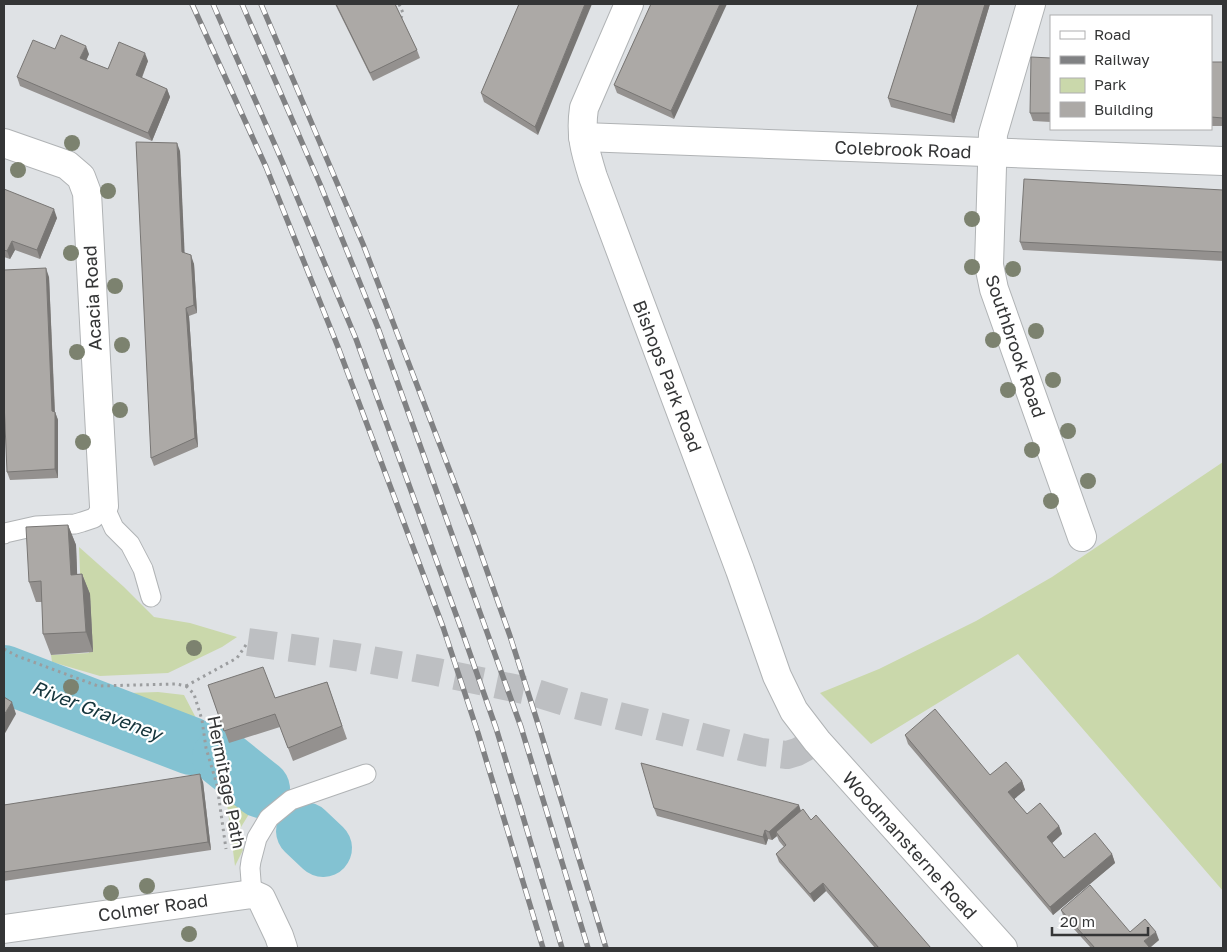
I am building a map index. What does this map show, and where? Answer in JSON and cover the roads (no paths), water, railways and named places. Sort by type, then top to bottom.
[{"type":"street","name":"Bishops Park Road","points":[[629,4],[584,108],[582,122],[584,146],[593,177],[740,570],[777,676],[794,711],[817,741]]},
{"type":"street","name":"Southbrook Road","points":[[1031,4],[993,134],[989,265],[994,289],[1082,537]]},
{"type":"street","name":"Colebrook Road","points":[[583,137],[1223,161]]},
{"type":"street","name":"Acacia Road","points":[[4,143],[67,165],[80,177],[87,193],[104,506]]},
{"type":"street","name":"Woodmansterne Road","points":[[817,741],[1003,948]]},
{"type":"street","name":"Colmer Road","points":[[4,929],[252,894]]},
{"type":"street","points":[[252,894],[261,898],[281,942]]},
{"type":"lane","points":[[4,534],[36,526],[75,524],[94,518],[104,506],[114,528],[130,544],[143,569],[151,597]]},
{"type":"lane","points":[[252,894],[250,868],[257,838],[269,818],[291,800],[366,774]]},
{"type":"waterway","name":"River Graveney","points":[[4,674],[191,746]]},
{"type":"waterway","name":"River Graveney","points":[[221,757],[261,789]]},
{"type":"waterway","name":"River Graveney","points":[[305,831],[323,848]]},
{"type":"tunnel","points":[[248,642],[350,656],[533,692],[568,703],[761,752],[787,755],[797,752],[817,741]]},
{"type":"railway","points":[[192,4],[266,167],[338,347],[443,627],[478,733],[543,948]]},
{"type":"railway","points":[[213,4],[282,161],[356,339],[496,728],[562,948]]},
{"type":"railway","points":[[242,4],[320,184],[378,328],[521,727],[588,948]]},
{"type":"railway","points":[[261,4],[363,244],[474,534],[510,636],[540,730],[606,948]]}]
